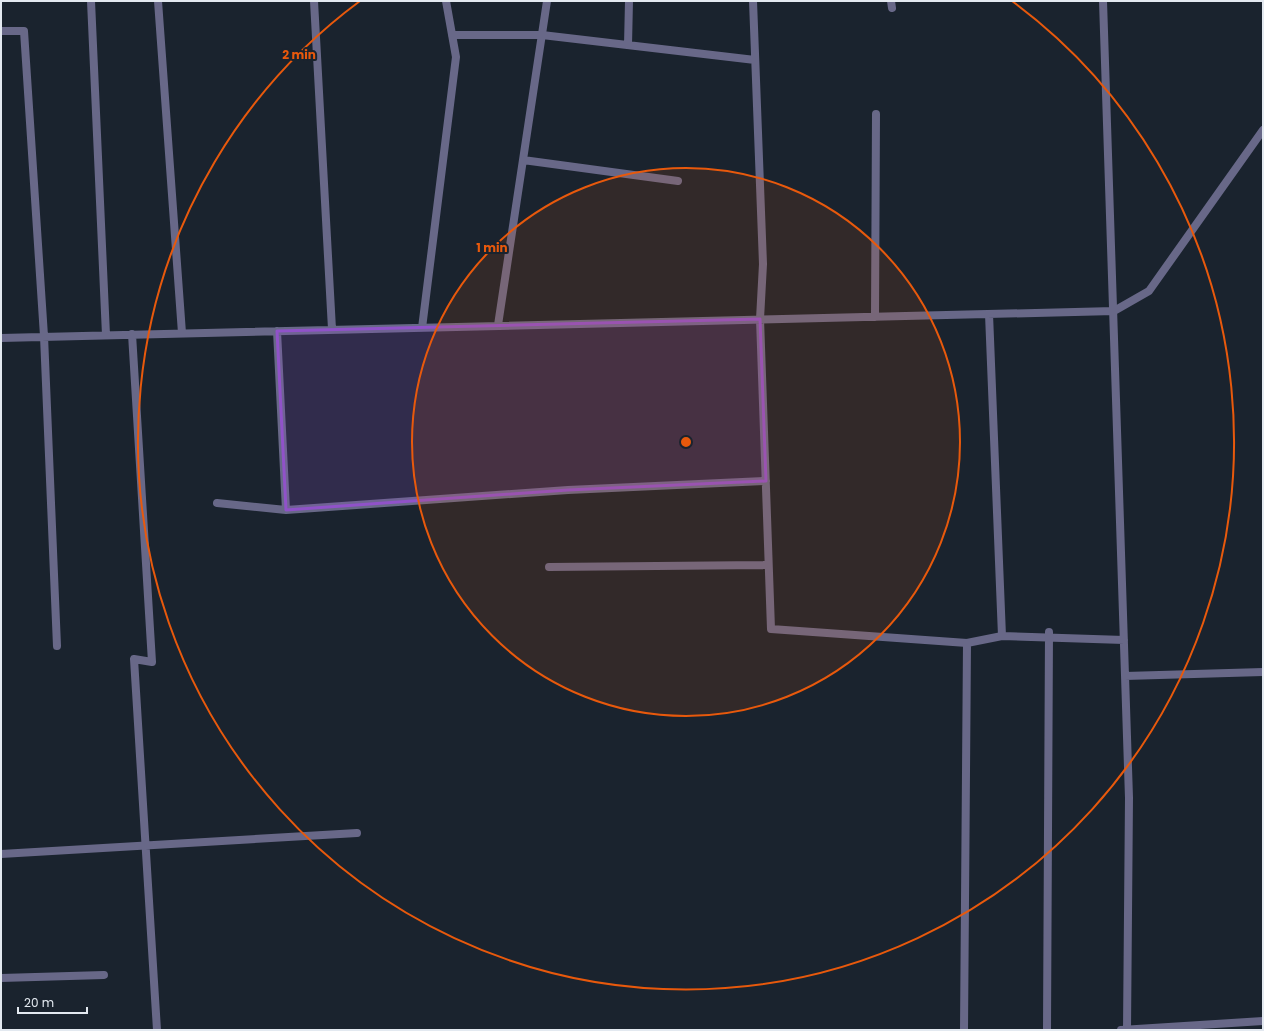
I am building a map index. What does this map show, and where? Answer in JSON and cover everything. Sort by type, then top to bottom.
[{"type":"street","points":[[91,1],[106,335]]},
{"type":"street","points":[[158,1],[182,333]]},
{"type":"street","points":[[314,1],[332,330]]},
{"type":"street","points":[[422,328],[456,57],[446,1]]},
{"type":"street","points":[[498,325],[547,1]]},
{"type":"street","points":[[628,45],[629,1]]},
{"type":"street","points":[[753,1],[763,264],[760,319],[771,628],[967,643],[1002,636],[1049,635],[1124,640]]},
{"type":"street","points":[[1103,1],[1129,798],[1125,1030],[1263,1021]]},
{"type":"street","points":[[1,31],[24,31],[44,336],[56,646]]},
{"type":"street","points":[[452,35],[542,36],[755,60]]},
{"type":"street","points":[[875,317],[876,114]]},
{"type":"street","points":[[1,338],[1114,310],[1149,291],[1263,130]]},
{"type":"street","points":[[523,160],[678,181]]},
{"type":"street","points":[[989,314],[1002,636]]},
{"type":"street","points":[[277,331],[286,510]]},
{"type":"street","points":[[132,334],[152,662],[134,659],[157,1030]]},
{"type":"street","points":[[217,503],[286,510],[568,490],[766,481]]},
{"type":"street","points":[[548,567],[768,565]]},
{"type":"street","points":[[1047,1030],[1049,635]]},
{"type":"street","points":[[964,1030],[967,643]]},
{"type":"street","points":[[1125,676],[1263,672]]},
{"type":"street","points":[[1,854],[357,833]]},
{"type":"street","points":[[1,978],[104,975]]},
{"type":"highlighted area","points":[[760,319],[766,481],[568,490],[286,510],[277,331]]}]
